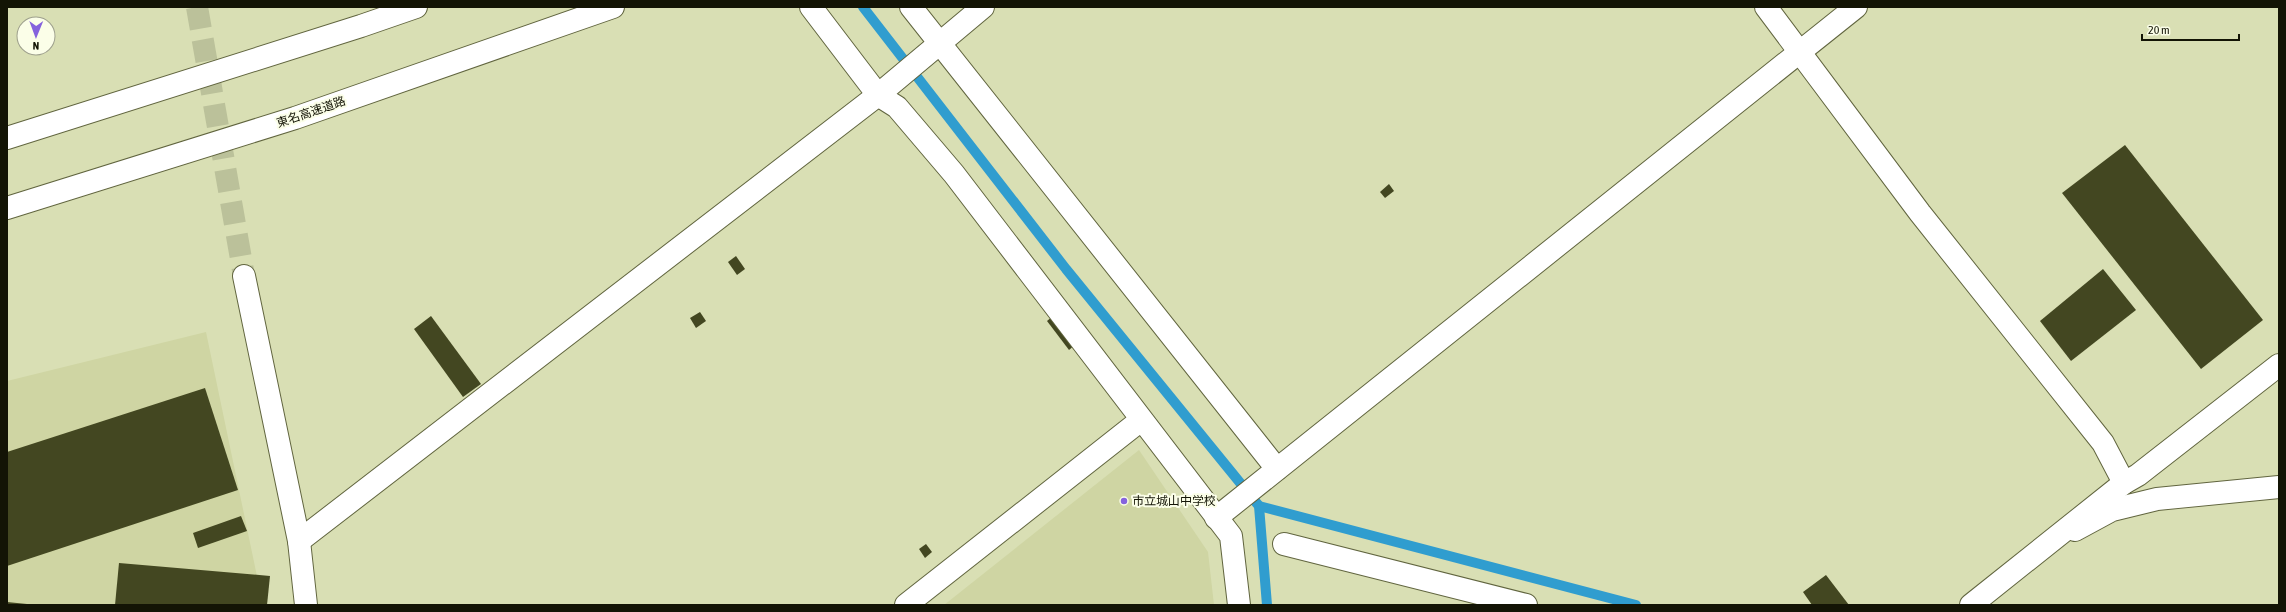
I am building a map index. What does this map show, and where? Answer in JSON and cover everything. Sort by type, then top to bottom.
[{"type":"main road","points":[[7,138],[346,31],[416,7]]},
{"type":"main road","name":"東名高速道路","points":[[7,208],[295,118],[577,21],[613,7]]},
{"type":"main road","points":[[811,7],[878,96],[897,107],[939,156],[1141,420],[1223,513],[1231,536],[1239,605]]},
{"type":"main road","points":[[911,7],[940,42],[1274,472]]},
{"type":"main road","points":[[299,541],[878,96],[983,7]]},
{"type":"main road","points":[[1766,7],[1798,53],[1920,213],[2103,443],[2124,483]]},
{"type":"main road","points":[[1223,513],[1856,7]]},
{"type":"main road","points":[[244,276],[299,541],[306,605]]},
{"type":"main road","points":[[1971,605],[2124,483],[2138,475],[2279,365]]},
{"type":"main road","points":[[906,605],[1141,420]]},
{"type":"main road","points":[[2044,547],[2112,510],[2157,499],[2279,487]]},
{"type":"main road","points":[[1284,544],[1526,605]]},
{"type":"shaded area","points":[[206,332],[263,605],[7,605],[7,381]]},
{"type":"shaded area","name":"市立城山中学校","points":[[1139,450],[1208,552],[1214,605],[944,605]]},
{"type":"building","points":[[2125,145],[2263,320],[2201,369],[2062,193]]},
{"type":"building","points":[[1389,184],[1394,191],[1385,198],[1380,192]]},
{"type":"building","points":[[736,256],[745,269],[737,275],[728,262]]},
{"type":"building","points":[[2103,269],[2136,310],[2071,361],[2040,321]]},
{"type":"building","points":[[700,312],[706,321],[696,328],[690,318]]},
{"type":"building","points":[[431,316],[481,384],[463,397],[414,329]]},
{"type":"building","points":[[1053,316],[1076,344],[1069,350],[1047,321]]},
{"type":"building","points":[[205,388],[238,490],[7,566],[7,452]]},
{"type":"building","points":[[241,516],[247,531],[198,548],[193,533]]},
{"type":"building","points":[[926,544],[932,552],[925,558],[919,549]]},
{"type":"building","points":[[119,563],[270,576],[267,605],[115,605]]},
{"type":"building","points":[[1826,575],[1849,605],[1812,605],[1803,592]]},
{"type":"building","points":[[7,602],[27,604],[27,605],[7,605]]},
{"type":"waterway","points":[[863,7],[1066,269],[1259,506],[1267,605]]},
{"type":"waterway","points":[[1259,506],[1636,605]]},
{"type":"tunnel","points":[[197,7],[244,276]]},
{"type":"place","name":"市立城山中学校","points":[[1124,501]]}]
